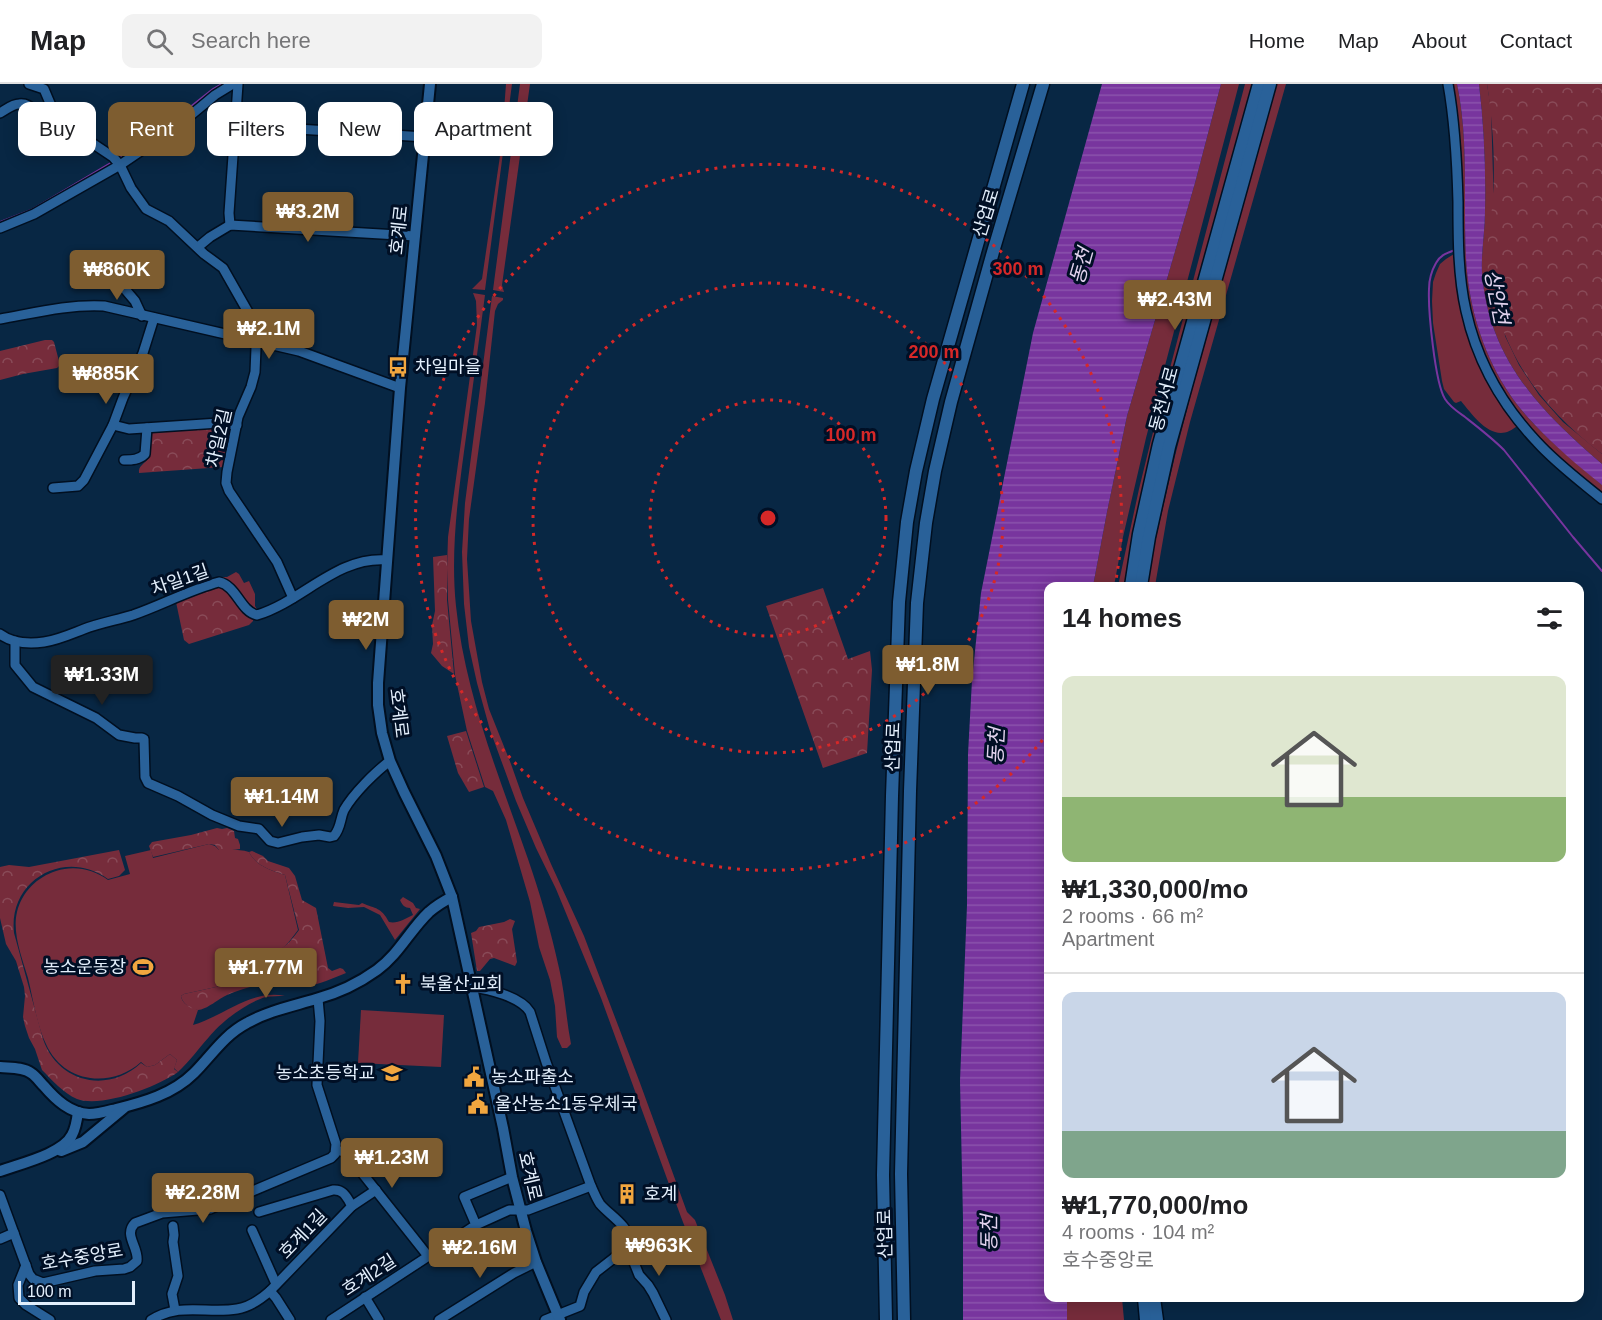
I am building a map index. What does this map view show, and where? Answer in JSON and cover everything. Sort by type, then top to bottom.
[{"type":"main road","name":"산업로","points":[[886,1320],[883,1175],[892,785],[899,602],[916,471],[933,399],[1023,84]]},
{"type":"main road","name":"산업로","points":[[904,1320],[902,1174],[917,603],[926,523],[951,402],[1043,84]]},
{"type":"main road","name":"동천서로","points":[[1132,582],[1139,534],[1159,444],[1259,84]]},
{"type":"main road","name":"동천서로","points":[[1142,582],[1169,447],[1270,84]]},
{"type":"main road","points":[[1144,1302],[1146,1320]]},
{"type":"main road","points":[[1155,1302],[1157,1320]]},
{"type":"street","points":[[29,84],[44,88],[50,102]]},
{"type":"street","points":[[0,228],[34,214],[117,161],[168,132],[215,94],[233,84]]},
{"type":"street","points":[[237,102],[238,84]]},
{"type":"street","name":"호계로","points":[[428,102],[430,84]]},
{"type":"street","points":[[1448,84],[1456,148],[1462,290],[1476,346],[1491,380],[1522,425],[1552,457],[1602,499]]},
{"type":"street","points":[[0,113],[18,104]]},
{"type":"street","points":[[306,129],[414,136]]},
{"type":"street","points":[[96,146],[117,161]]},
{"type":"street","points":[[230,225],[234,156]]},
{"type":"street","name":"호계로","points":[[423,156],[400,388],[378,705],[382,733],[390,761],[436,856],[452,897],[512,1177],[536,1262],[559,1317]]},
{"type":"street","name":"차일2길","points":[[117,161],[131,188],[146,209],[169,220],[198,248],[220,265],[248,312],[256,362],[253,380],[240,412],[227,472],[227,487],[277,562],[293,598]]},
{"type":"street","points":[[198,248],[210,237],[230,225],[415,236]]},
{"type":"street","points":[[112,274],[135,301],[142,316]]},
{"type":"street","points":[[0,320],[90,305],[104,306],[314,355],[400,388]]},
{"type":"street","points":[[53,488],[78,486],[91,467],[113,425],[143,353],[154,318]]},
{"type":"street","points":[[113,425],[123,429],[219,423],[237,425]]},
{"type":"street","points":[[124,460],[136,460],[146,454],[147,428]]},
{"type":"street","name":"차일1길","points":[[0,634],[15,641],[37,642],[62,638],[133,615],[219,582],[230,588],[249,611],[260,614],[293,598],[336,571],[364,562],[387,560]]},
{"type":"street","points":[[15,641],[15,665],[33,687],[96,718],[119,735],[144,739],[144,777],[148,783],[212,815],[239,826],[259,829],[273,842],[313,836],[334,836],[339,830],[345,808],[376,772],[390,761]]},
{"type":"street","points":[[0,1067],[31,1073],[58,1100],[78,1112],[101,1113],[158,1096],[182,1083],[229,1035],[247,1023],[265,1014],[338,992],[376,971],[399,950],[429,912],[452,897]]},
{"type":"street","points":[[472,987],[493,991],[527,1007],[591,1186],[598,1201],[629,1235],[630,1239],[614,1258],[596,1272],[584,1292],[580,1306],[559,1317],[545,1320]]},
{"type":"street","points":[[318,999],[320,1021],[317,1085],[336,1150],[344,1152],[351,1159],[417,1239],[428,1256]]},
{"type":"street","points":[[46,1154],[83,1142],[127,1106]]},
{"type":"street","points":[[0,1171],[57,1150],[67,1143],[72,1137],[78,1112]]},
{"type":"street","name":"호수중앙로","points":[[0,1195],[29,1274],[33,1280],[43,1283],[95,1271],[130,1267],[137,1261],[138,1256],[130,1234],[131,1226],[135,1223],[162,1213],[210,1209],[325,1162],[335,1154],[336,1150]]},
{"type":"street","points":[[476,1224],[464,1197],[512,1177]]},
{"type":"street","name":"호계2길","points":[[331,1320],[476,1224],[509,1210],[528,1210],[591,1186]]},
{"type":"street","name":"호계1길","points":[[259,1212],[333,1190],[343,1192],[352,1206]]},
{"type":"street","name":"호계1길","points":[[252,1230],[273,1288],[352,1206],[376,1190]]},
{"type":"street","points":[[173,1226],[172,1242],[178,1276],[172,1293],[175,1310]]},
{"type":"street","points":[[0,1239],[14,1233]]},
{"type":"street","points":[[627,1245],[639,1275],[653,1293],[666,1320]]},
{"type":"street","points":[[439,1320],[514,1273],[536,1262]]},
{"type":"street","points":[[26,1265],[18,1285],[19,1298],[26,1305],[51,1320]]},
{"type":"street","points":[[151,1320],[175,1310],[237,1309],[261,1299],[273,1288],[276,1298],[290,1320]]},
{"type":"street","points":[[364,1297],[379,1320]]},
{"type":"green space","points":[[506,84],[512,84],[510,102],[505,102]]},
{"type":"green space","points":[[520,84],[530,84],[527,102],[518,102]]},
{"type":"green space","points":[[1221,84],[1239,84],[1146,438],[1115,582],[1094,582],[1127,416],[1195,183]]},
{"type":"green space","points":[[1245,84],[1252,84],[1134,534],[1126,582],[1119,582],[1151,440]]},
{"type":"green space","points":[[1277,84],[1286,84],[1190,422],[1168,511],[1156,582],[1148,582],[1191,394]]},
{"type":"green space","points":[[1450,84],[1457,84],[1461,105],[1468,281],[1477,325],[1485,347],[1494,368],[1519,407],[1550,440],[1602,485],[1602,497],[1554,456],[1524,425],[1485,363],[1467,306]]},
{"type":"green space","points":[[1479,84],[1487,84],[1491,109],[1493,206],[1505,336],[1519,365],[1539,395],[1563,422],[1602,454],[1602,464],[1538,403],[1506,357],[1495,331],[1486,303],[1482,272],[1485,180]]},
{"type":"green space","points":[[1487,84],[1602,84],[1602,454],[1568,425],[1540,394],[1517,359],[1496,311],[1487,264],[1494,161]]},
{"type":"green space","points":[[500,156],[503,156],[485,290],[472,289],[482,279]]},
{"type":"green space","points":[[511,156],[520,156],[502,285],[504,292],[493,290]]},
{"type":"green space","points":[[1457,254],[1469,330],[1518,425],[1510,431],[1501,433],[1486,428],[1461,401],[1454,402],[1444,389],[1433,323],[1433,282],[1440,264]]},
{"type":"green space","points":[[473,293],[485,295],[456,518],[454,584],[460,639],[484,734],[545,913],[561,977],[571,1044],[567,1048],[562,1048],[557,1037],[550,980],[539,947],[530,902],[506,820],[493,791],[485,787],[467,731],[455,675],[448,600],[448,537],[477,325],[476,301]]},
{"type":"green space","points":[[492,296],[503,298],[503,300],[495,311],[469,519],[467,559],[471,621],[482,682],[489,709],[523,798],[584,936],[687,1212],[695,1220],[733,1320],[721,1320],[601,998],[556,889],[516,801],[490,730],[477,683],[469,647],[464,604],[462,552],[465,503]]},
{"type":"green space","points":[[45,340],[54,342],[60,365],[57,368],[0,380],[0,351]]},
{"type":"green space","points":[[233,426],[227,464],[223,467],[139,473],[140,467],[149,458],[150,430]]},
{"type":"green space","points":[[447,555],[447,600],[454,674],[442,666],[431,653],[435,611],[433,557]]},
{"type":"green space","points":[[236,572],[244,583],[249,581],[255,594],[257,613],[222,579]]},
{"type":"green space","points":[[221,585],[253,617],[253,621],[249,625],[189,644],[184,640],[176,602]]},
{"type":"green space","points":[[823,588],[848,659],[870,651],[872,670],[867,753],[823,768],[766,606]]},
{"type":"green space","points":[[466,731],[484,787],[469,792],[458,773],[447,736]]},
{"type":"green space","points":[[217,828],[234,831],[240,849],[219,850],[215,845],[209,844],[153,857],[149,846],[152,842]]},
{"type":"green space","name":"농소운동장","points":[[209,844],[219,850],[249,852],[260,864],[285,875],[298,930],[284,947],[267,955],[257,978],[181,996],[185,1003],[198,1010],[193,1025],[261,996],[285,996],[259,1000],[235,1013],[214,1031],[178,1072],[174,1068],[177,1060],[170,1054],[155,1065],[147,1067],[141,1062],[129,1071],[102,1078],[89,1078],[64,1067],[54,1057],[43,1037],[18,945],[16,920],[23,898],[37,881],[63,869],[83,869],[108,880],[130,874],[125,856],[151,850],[153,858]]},
{"type":"green space","points":[[119,850],[125,870],[119,876],[108,879],[91,870],[74,867],[58,868],[43,874],[30,884],[20,898],[15,914],[14,933],[43,1039],[50,1054],[60,1066],[85,1079],[99,1081],[114,1079],[128,1073],[141,1063],[147,1067],[155,1065],[170,1054],[177,1060],[174,1069],[178,1072],[157,1084],[114,1098],[88,1101],[77,1099],[67,1093],[42,1070],[29,1038],[23,1017],[24,987],[16,961],[6,944],[0,918],[0,867],[9,865],[29,867]]},
{"type":"green space","points":[[252,851],[268,861],[289,868],[295,876],[302,900],[316,908],[328,968],[332,971],[340,968],[346,973],[311,985],[250,987],[227,995],[201,1009],[192,1008],[181,996],[257,978],[261,974],[264,959],[270,952],[287,944],[299,930],[285,875],[260,864],[249,852]]},
{"type":"green space","points":[[403,897],[420,909],[395,940],[380,915],[364,907],[333,906],[334,902],[359,905],[362,903],[381,911],[389,922],[395,922],[413,915],[410,908],[405,907],[401,902]]},
{"type":"green space","points":[[510,919],[515,921],[512,929],[517,962],[515,966],[494,958],[490,959],[480,971],[477,971],[471,933],[479,927]]},
{"type":"green space","points":[[361,1010],[444,1015],[441,1067],[358,1063]]},
{"type":"green space","points":[[1067,1302],[1122,1302],[1124,1320],[1067,1320]]},
{"type":"water","name":"동천","points":[[1102,84],[1221,84],[1195,183],[1127,416],[1094,582],[1044,582],[1044,1302],[1067,1302],[1067,1320],[963,1320],[960,1081],[972,680],[981,593],[1033,333]]},
{"type":"water","points":[[1457,84],[1479,84],[1485,180],[1482,272],[1486,303],[1495,331],[1506,357],[1538,403],[1602,464],[1602,485],[1550,440],[1519,407],[1494,368],[1477,325],[1466,258],[1463,127]]},
{"type":"waterway","points":[[118,158],[222,84]]},
{"type":"waterway","points":[[0,222],[31,210],[114,161]]},
{"type":"waterway","points":[[1455,250],[1438,260],[1429,286],[1433,346],[1441,391],[1454,409],[1504,450],[1602,571]]},
{"type":"place","name":"차일마을","points":[[398,367]]},
{"type":"place","name":"농소운동장","points":[[143,967]]},
{"type":"place","name":"북울산교회","points":[[403,984]]},
{"type":"place","name":"농소초등학교","points":[[392,1073]]},
{"type":"place","name":"농소파출소","points":[[474,1077]]},
{"type":"place","name":"울산농소1동우체국","points":[[478,1104]]},
{"type":"place","name":"호계","points":[[627,1194]]},
{"type":"water label","name":"상안천","points":[[1497,297]]}]
